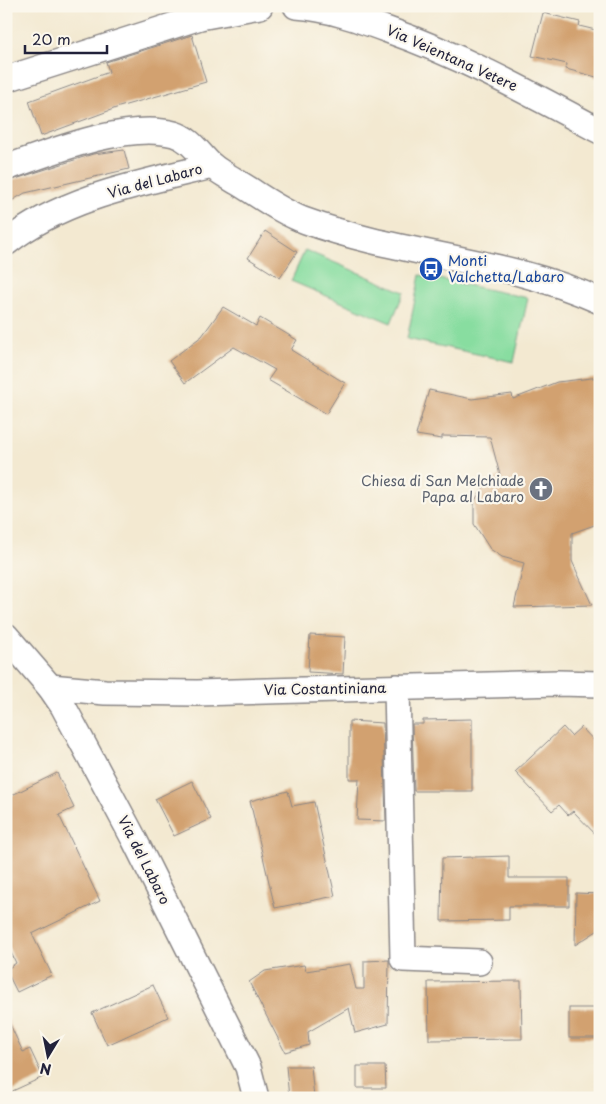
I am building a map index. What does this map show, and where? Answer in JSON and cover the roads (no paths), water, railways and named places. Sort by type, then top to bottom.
[{"type":"street","points":[[6,79],[200,17],[260,6]]},
{"type":"street","name":"Via Veientana Vetere","points":[[296,6],[343,14],[426,44],[511,84],[600,131]]},
{"type":"street","name":"Via del Labaro","points":[[6,168],[53,150],[89,140],[156,132],[174,134],[187,140],[212,166]]},
{"type":"street","points":[[212,166],[271,203],[304,220],[385,244],[543,279],[600,301]]},
{"type":"street","name":"Via del Labaro","points":[[6,243],[45,219],[94,198],[130,186],[212,166]]},
{"type":"street","name":"Via del Labaro","points":[[6,636],[50,687],[63,706],[134,839],[217,1002],[248,1066],[256,1098]]},
{"type":"street","name":"Via Costantiniana","points":[[50,687],[105,692],[162,693],[600,684]]},
{"type":"street","points":[[397,687],[403,959],[479,962]]},
{"type":"place","name":"Monti Valchetta/Labaro","points":[[431,269]]},
{"type":"place","name":"Chiesa di San Melchiade Papa al Labaro","points":[[541,489]]}]
